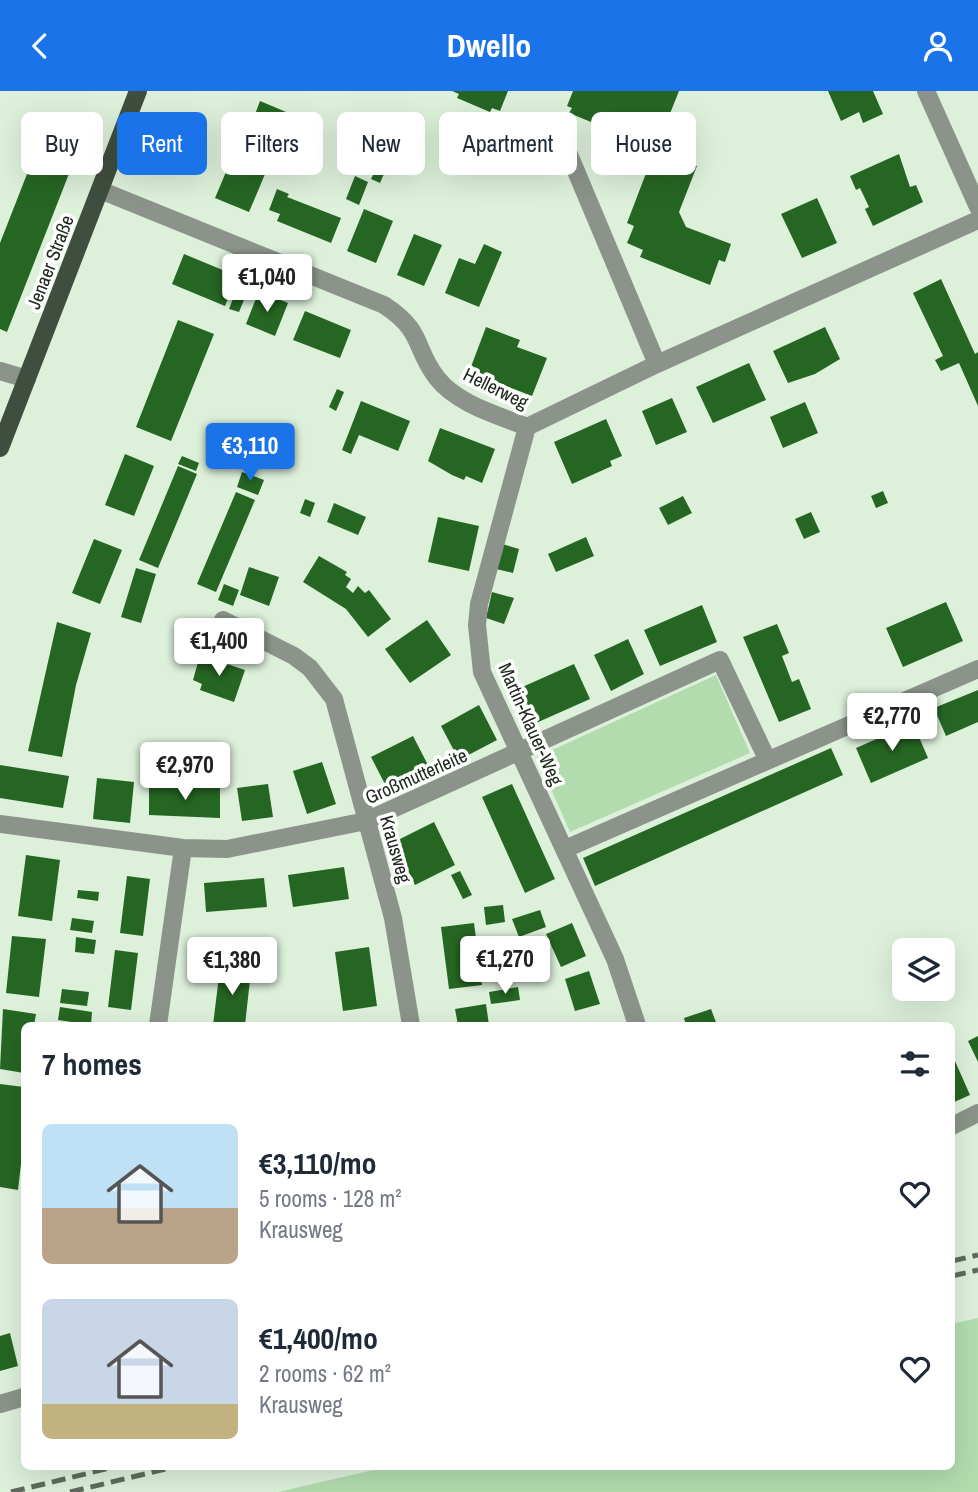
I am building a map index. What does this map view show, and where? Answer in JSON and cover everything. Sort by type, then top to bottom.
[{"type":"main road","name":"Jenaer Straße","points":[[0,447],[138,91]]},
{"type":"street","points":[[926,91],[978,207]]},
{"type":"street","points":[[577,173],[657,364]]},
{"type":"street","name":"Hellerweg","points":[[100,190],[384,305],[412,327],[436,377],[452,393],[527,427],[657,364],[978,220]]},
{"type":"street","points":[[0,371],[27,379]]},
{"type":"street","name":"Martin-Klauer-Weg","points":[[527,427],[479,604],[477,625],[482,672],[615,959],[636,1022]]},
{"type":"street","name":"Krausweg","points":[[223,620],[294,656],[323,683],[341,717],[393,918],[410,1022]]},
{"type":"street","name":"Großmutterleite","points":[[0,824],[183,848],[227,849],[366,821],[720,660],[767,759]]},
{"type":"street","points":[[565,849],[978,669]]},
{"type":"street","points":[[158,1022],[183,848]]},
{"type":"street","points":[[955,1124],[978,1113]]},
{"type":"street","points":[[0,1404],[21,1398]]},
{"type":"green space","points":[[716,675],[750,753],[570,832],[537,757]]},
{"type":"green space","points":[[978,1318],[978,1492],[278,1492],[373,1470],[955,1470],[955,1323]]},
{"type":"building","points":[[452,91],[508,91],[500,111],[492,108],[490,112],[457,98],[459,94]]},
{"type":"building","points":[[573,91],[679,91],[671,112],[591,112],[591,122],[577,116],[577,112],[570,112],[572,108],[567,106]]},
{"type":"building","points":[[828,91],[873,91],[883,114],[863,123],[859,112],[841,121]]},
{"type":"building","points":[[260,101],[286,112],[256,112]]},
{"type":"building","points":[[899,154],[910,187],[916,185],[923,202],[873,226],[865,209],[869,207],[860,188],[856,190],[850,176]]},
{"type":"building","points":[[27,175],[69,175],[7,332],[0,329],[0,243]]},
{"type":"building","points":[[225,175],[265,175],[249,212],[215,198]]},
{"type":"building","points":[[373,175],[384,175],[380,183],[371,179]]},
{"type":"building","points":[[645,175],[693,175],[679,212],[686,227],[731,244],[725,262],[719,260],[710,285],[640,257],[643,250],[627,243],[634,226],[627,223]]},
{"type":"building","points":[[355,176],[368,182],[359,205],[346,199]]},
{"type":"building","points":[[277,189],[289,194],[287,197],[341,218],[331,243],[277,221],[280,214],[269,210]]},
{"type":"building","points":[[817,198],[837,243],[802,258],[781,214]]},
{"type":"building","points":[[364,209],[393,221],[376,263],[347,251]]},
{"type":"building","points":[[414,234],[442,245],[424,286],[397,275]]},
{"type":"building","points":[[484,244],[502,252],[479,307],[445,293],[459,258],[475,264]]},
{"type":"building","points":[[184,254],[237,276],[225,306],[172,284]]},
{"type":"building","points":[[941,279],[975,354],[978,352],[978,406],[959,363],[941,371],[935,360],[943,356],[913,293]]},
{"type":"building","points":[[236,291],[246,295],[239,312],[229,309]]},
{"type":"building","points":[[259,291],[288,303],[275,336],[246,324]]},
{"type":"building","points":[[305,311],[351,330],[340,358],[293,340]]},
{"type":"building","points":[[178,320],[214,334],[171,441],[136,427]]},
{"type":"building","points":[[486,327],[520,340],[517,347],[547,358],[532,396],[469,372]]},
{"type":"building","points":[[825,327],[840,359],[815,374],[788,383],[773,351]]},
{"type":"building","points":[[749,363],[766,400],[713,423],[696,387]]},
{"type":"building","points":[[337,389],[344,392],[336,411],[329,407]]},
{"type":"building","points":[[672,398],[687,432],[656,445],[642,411]]},
{"type":"building","points":[[361,401],[410,421],[398,451],[359,435],[351,454],[342,450]]},
{"type":"building","points":[[805,402],[818,433],[783,448],[770,417]]},
{"type":"building","points":[[606,419],[622,456],[610,461],[612,466],[572,484],[554,442]]},
{"type":"building","points":[[440,428],[495,449],[482,483],[466,476],[464,480],[428,461]]},
{"type":"building","points":[[125,454],[154,466],[134,516],[105,505]]},
{"type":"building","points":[[182,456],[199,463],[196,471],[178,464]]},
{"type":"building","points":[[178,466],[197,474],[158,568],[139,560]]},
{"type":"building","points":[[242,472],[264,480],[258,495],[237,487]]},
{"type":"building","points":[[883,491],[888,503],[876,508],[871,496]]},
{"type":"building","points":[[236,492],[255,500],[216,592],[197,584]]},
{"type":"building","points":[[683,496],[692,513],[668,525],[659,508]]},
{"type":"building","points":[[305,499],[315,503],[310,517],[300,513]]},
{"type":"building","points":[[334,503],[366,517],[358,535],[327,522]]},
{"type":"building","points":[[811,512],[820,532],[804,539],[795,519]]},
{"type":"building","points":[[438,517],[479,526],[469,571],[428,562]]},
{"type":"building","points":[[586,537],[594,556],[556,572],[548,554]]},
{"type":"building","points":[[94,539],[122,550],[100,604],[72,593]]},
{"type":"building","points":[[502,544],[519,549],[513,573],[496,569]]},
{"type":"building","points":[[319,556],[347,572],[345,575],[351,579],[346,587],[353,593],[358,586],[365,593],[369,590],[391,619],[368,637],[346,609],[303,582]]},
{"type":"building","points":[[249,567],[279,577],[269,606],[240,595]]},
{"type":"building","points":[[136,568],[156,574],[141,623],[121,617]]},
{"type":"building","points":[[224,584],[239,590],[233,606],[218,600]]},
{"type":"building","points":[[492,592],[514,598],[504,624],[486,618]]},
{"type":"building","points":[[946,602],[963,641],[903,667],[886,628]]},
{"type":"building","points":[[702,605],[717,642],[660,666],[644,630]]},
{"type":"building","points":[[427,620],[451,655],[410,683],[385,649]]},
{"type":"building","points":[[57,622],[91,633],[76,685],[62,757],[28,751]]},
{"type":"building","points":[[777,624],[789,653],[782,656],[792,682],[799,679],[811,709],[779,722],[743,637]]},
{"type":"building","points":[[628,639],[644,674],[611,691],[594,655]]},
{"type":"building","points":[[200,655],[245,670],[234,702],[200,690],[202,684],[193,680]]},
{"type":"building","points":[[574,664],[590,699],[536,723],[520,688]]},
{"type":"building","points":[[978,690],[978,722],[946,736],[934,708]]},
{"type":"building","points":[[479,705],[497,740],[459,760],[441,726]]},
{"type":"building","points":[[913,723],[928,758],[871,783],[856,748]]},
{"type":"building","points":[[413,736],[430,769],[388,790],[371,757]]},
{"type":"building","points":[[831,748],[843,775],[595,886],[583,858]]},
{"type":"building","points":[[322,762],[336,804],[307,814],[293,771]]},
{"type":"building","points":[[0,765],[69,776],[63,808],[0,798]]},
{"type":"building","points":[[97,778],[134,782],[130,823],[93,819]]},
{"type":"building","points":[[268,784],[273,817],[242,821],[237,788]]},
{"type":"building","points":[[512,784],[555,879],[525,893],[482,797]]},
{"type":"building","points":[[149,786],[220,788],[220,818],[149,815]]},
{"type":"building","points":[[434,822],[455,865],[415,885],[394,842]]},
{"type":"building","points":[[26,855],[60,860],[52,921],[18,916]]},
{"type":"building","points":[[344,867],[349,899],[293,907],[288,875]]},
{"type":"building","points":[[460,871],[472,895],[463,899],[451,875]]},
{"type":"building","points":[[127,876],[150,879],[143,936],[120,933]]},
{"type":"building","points":[[264,878],[267,907],[206,912],[204,883]]},
{"type":"building","points":[[78,890],[99,892],[98,901],[77,898]]},
{"type":"building","points":[[503,905],[505,922],[486,925],[484,907]]},
{"type":"building","points":[[540,910],[546,927],[519,937],[512,919]]},
{"type":"building","points":[[72,918],[94,921],[92,933],[70,930]]},
{"type":"building","points":[[474,923],[482,985],[449,989],[441,927]]},
{"type":"building","points":[[572,923],[586,956],[561,967],[546,934]]},
{"type":"building","points":[[12,936],[46,939],[39,997],[6,993]]},
{"type":"building","points":[[76,937],[96,940],[94,954],[75,952]]},
{"type":"building","points":[[369,947],[377,1006],[343,1011],[335,952]]},
{"type":"building","points":[[115,950],[138,953],[131,1010],[108,1007]]},
{"type":"building","points":[[220,968],[251,971],[245,1022],[213,1022]]},
{"type":"building","points":[[589,971],[600,1004],[575,1011],[565,979]]},
{"type":"building","points":[[518,987],[520,1000],[491,1004],[489,992]]},
{"type":"building","points":[[62,989],[89,992],[87,1006],[60,1003]]},
{"type":"building","points":[[486,1004],[489,1022],[457,1022],[455,1009]]},
{"type":"building","points":[[60,1007],[92,1012],[91,1022],[58,1020]]},
{"type":"building","points":[[3,1009],[36,1014],[35,1022],[21,1022],[21,1072],[0,1069]]},
{"type":"building","points":[[711,1009],[716,1022],[685,1022],[684,1018]]},
{"type":"building","points":[[978,1036],[978,1062],[968,1041]]},
{"type":"building","points":[[955,1061],[970,1095],[955,1102]]},
{"type":"building","points":[[0,1084],[21,1087],[21,1164],[18,1190],[0,1187]]},
{"type":"building","points":[[10,1333],[18,1366],[0,1371],[0,1336]]},
{"type":"railway","points":[[955,1260],[978,1255]]},
{"type":"railway","points":[[955,1275],[978,1270]]},
{"type":"railway","points":[[11,1492],[102,1470]]},
{"type":"railway","points":[[70,1492],[162,1470]]}]
